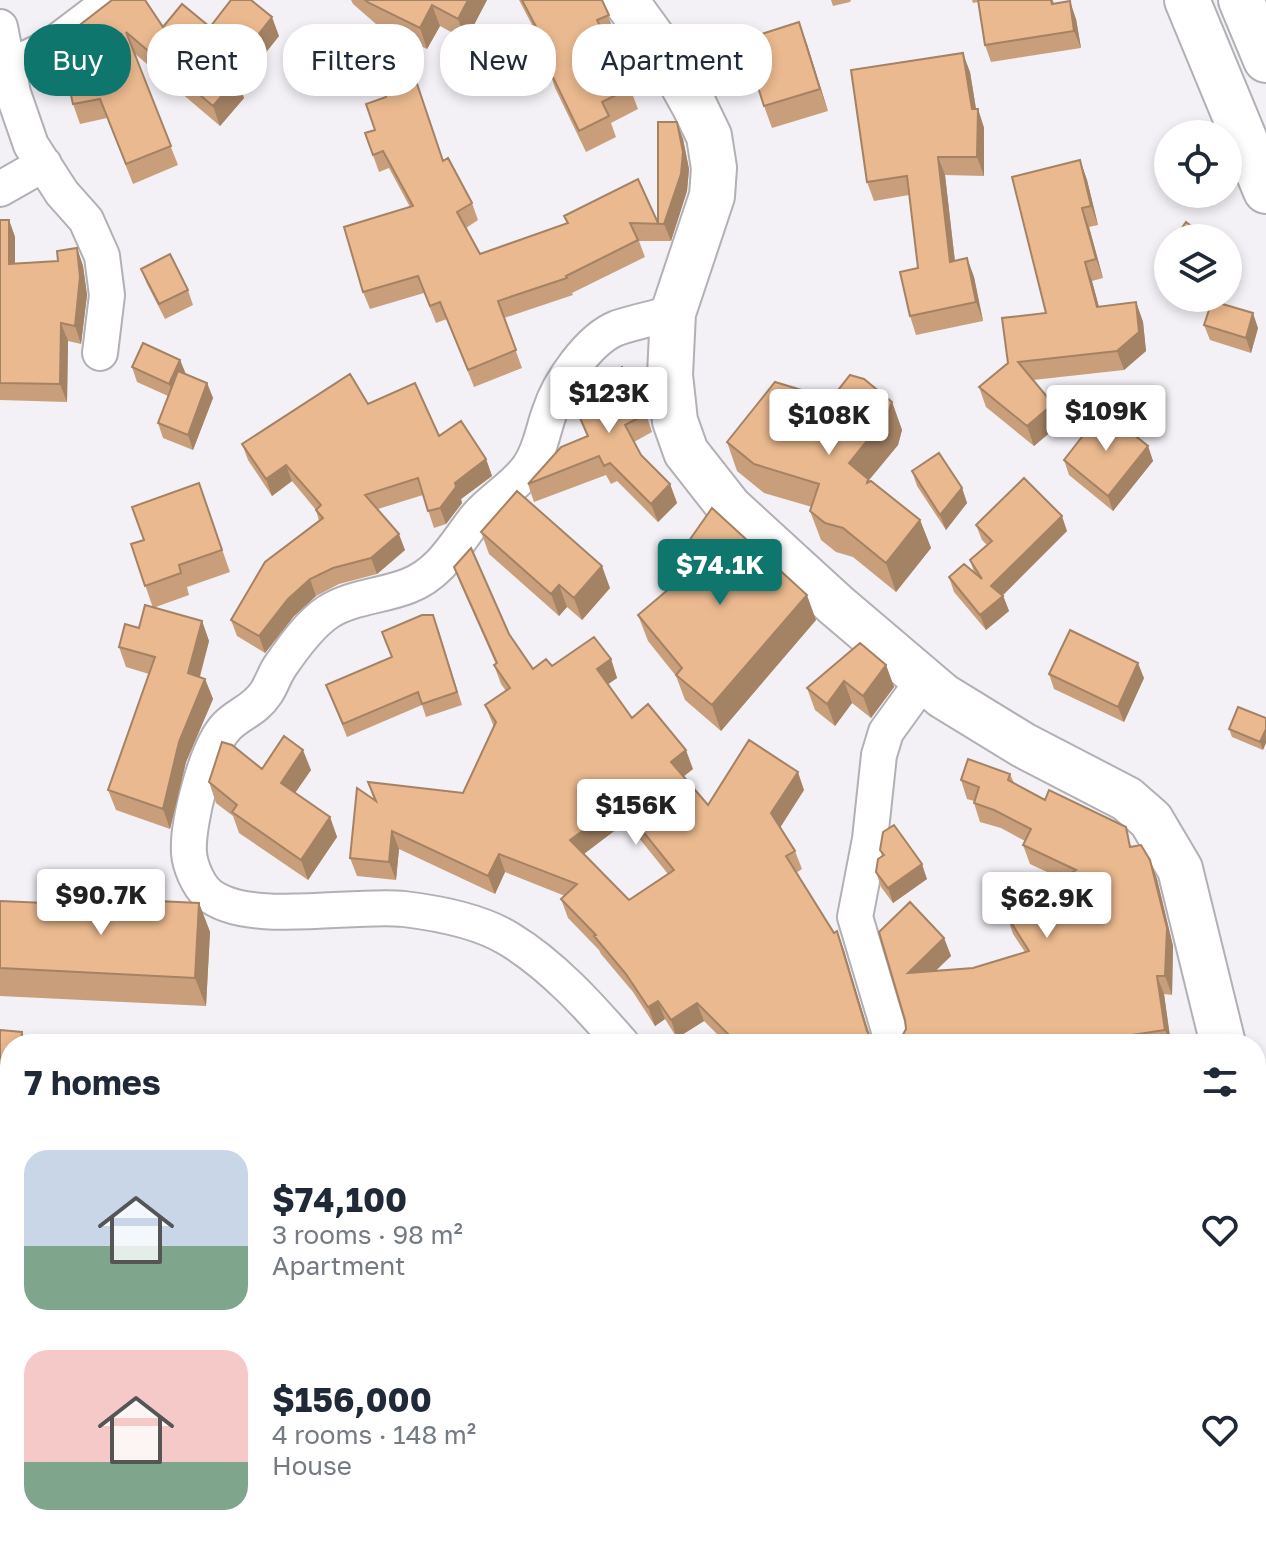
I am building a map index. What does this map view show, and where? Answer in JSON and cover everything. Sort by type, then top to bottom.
[{"type":"street","points":[[7,86],[50,47],[112,0]]},
{"type":"street","points":[[625,0],[670,62],[694,105],[709,136],[712,157],[712,196],[673,313],[670,375],[675,421],[686,452],[730,508],[836,605],[943,696],[1023,745],[1127,799],[1151,820],[1180,869],[1221,1034]]},
{"type":"street","points":[[1187,0],[1260,164]]},
{"type":"street","points":[[1241,0],[1266,60]]},
{"type":"street","points":[[0,27],[7,86],[31,145],[62,193],[86,220],[102,256],[107,295],[100,353]]},
{"type":"street","points":[[0,189],[44,164]]},
{"type":"street","points":[[612,1034],[543,963],[507,937],[476,925],[402,909],[264,911],[229,904],[207,894],[196,878],[189,857],[190,831],[201,781],[216,743],[227,726],[249,712],[266,694],[280,666],[304,634],[329,611],[408,586],[432,574],[477,516],[529,468],[541,443],[550,408],[590,346],[614,329],[673,313]]},
{"type":"street","points":[[890,1034],[855,917],[870,839],[879,755],[886,732],[925,678]]},
{"type":"building","points":[[112,0],[145,0],[161,24],[147,24],[147,50],[131,36],[131,24],[81,24]]},
{"type":"building","points":[[231,0],[251,0],[272,17],[267,24],[212,24]]},
{"type":"building","points":[[365,0],[468,0],[458,19],[432,5],[422,24],[412,24]]},
{"type":"building","points":[[522,0],[602,0],[609,15],[597,20],[599,24],[572,24],[572,96],[614,96],[602,102],[609,116],[579,131],[556,84],[556,24],[535,24]]},
{"type":"building","points":[[978,0],[1051,0],[1052,4],[1070,1],[1074,31],[985,45]]},
{"type":"building","points":[[182,4],[206,24],[165,24]]},
{"type":"building","points":[[799,22],[820,89],[764,106],[761,96],[772,96],[772,31]]},
{"type":"building","points":[[131,45],[147,85],[147,96],[151,96],[171,146],[126,164],[100,99],[73,104],[71,96],[131,96]]},
{"type":"building","points":[[963,53],[972,109],[978,109],[977,157],[938,157],[950,262],[967,258],[976,302],[910,316],[900,272],[918,268],[907,176],[867,182],[851,70]]},
{"type":"building","points":[[201,96],[222,96],[213,106]]},
{"type":"building","points":[[421,96],[443,161],[448,158],[472,203],[457,212],[480,254],[568,223],[564,216],[638,179],[658,223],[658,122],[677,122],[683,152],[681,174],[664,224],[630,223],[638,240],[567,278],[498,301],[516,350],[468,370],[440,302],[430,306],[418,276],[363,292],[344,227],[413,206],[383,151],[373,155],[365,133],[375,130],[366,104],[386,97]]},
{"type":"building","points":[[1080,160],[1091,206],[1082,208],[1096,259],[1085,262],[1097,307],[1136,302],[1139,332],[1117,351],[1018,362],[1053,404],[1027,426],[979,387],[1008,363],[1002,318],[1046,313],[1012,177]]},
{"type":"building","points":[[0,220],[9,220],[9,264],[58,261],[57,251],[77,248],[80,277],[75,326],[61,323],[60,384],[0,383]]},
{"type":"building","points":[[170,254],[188,290],[159,304],[141,269]]},
{"type":"building","points":[[1242,310],[1253,313],[1246,338],[1204,325],[1208,312]]},
{"type":"building","points":[[143,343],[180,360],[169,384],[132,367]]},
{"type":"building","points":[[622,367],[646,414],[625,425],[641,455],[670,484],[651,504],[610,463],[604,466],[599,456],[528,484],[561,447],[588,436],[570,395]]},
{"type":"building","points":[[178,371],[207,383],[188,435],[158,423]]},
{"type":"building","points":[[350,374],[368,404],[415,383],[439,436],[461,421],[486,459],[455,483],[456,487],[440,508],[428,511],[418,478],[365,495],[399,534],[371,558],[333,568],[310,579],[288,599],[259,636],[231,620],[265,562],[323,518],[316,510],[321,505],[286,465],[266,479],[242,444]]},
{"type":"building","points":[[850,375],[864,379],[892,402],[887,416],[849,463],[868,479],[867,483],[871,481],[920,520],[886,563],[843,528],[825,523],[810,511],[819,484],[754,464],[727,442],[775,382],[831,399]]},
{"type":"building","points":[[1103,410],[1148,446],[1108,496],[1064,460]]},
{"type":"building","points":[[939,453],[962,488],[940,515],[912,471]]},
{"type":"building","points":[[1024,478],[1062,516],[991,586],[1003,596],[980,615],[949,577],[964,564],[982,579],[970,560],[992,541],[976,525]]},
{"type":"building","points":[[199,483],[222,550],[179,565],[181,573],[145,586],[131,544],[144,540],[132,507]]},
{"type":"building","points":[[517,491],[602,566],[574,598],[559,585],[551,594],[481,532]]},
{"type":"building","points":[[712,508],[807,595],[712,705],[676,675],[682,668],[638,615],[683,577],[670,568]]},
{"type":"building","points":[[471,548],[509,634],[533,669],[546,659],[552,666],[594,637],[611,659],[597,669],[632,718],[648,704],[686,750],[671,762],[708,805],[749,740],[798,772],[771,813],[795,851],[786,856],[834,933],[837,931],[869,1034],[728,1034],[697,1003],[671,1020],[658,1001],[648,1007],[596,935],[561,899],[577,884],[499,854],[488,876],[392,831],[389,862],[350,858],[357,788],[376,801],[368,782],[463,793],[496,722],[485,705],[510,688],[494,665],[497,663],[454,567]],"holes":[[[620,803],[674,870],[629,900],[570,840]]]},
{"type":"building","points":[[145,605],[202,621],[188,673],[205,679],[179,742],[163,809],[108,790],[155,657],[119,647],[125,624],[139,628]]},
{"type":"building","points":[[422,615],[433,615],[457,692],[422,704],[418,692],[343,724],[326,685],[392,657],[382,632]]},
{"type":"building","points":[[1070,630],[1138,663],[1118,707],[1049,674]]},
{"type":"building","points":[[860,643],[886,665],[863,696],[844,681],[827,704],[807,688]]},
{"type":"building","points":[[1238,707],[1266,718],[1266,729],[1260,742],[1229,729]]},
{"type":"building","points":[[284,736],[303,750],[281,783],[330,817],[301,860],[232,812],[237,805],[209,782],[222,742],[232,745],[262,769]]},
{"type":"building","points":[[968,759],[1010,774],[1008,780],[1045,800],[1049,790],[1126,827],[1130,847],[1141,845],[1150,860],[1167,928],[1165,976],[1157,976],[1165,1030],[1138,1034],[903,1034],[905,1020],[879,932],[910,902],[944,938],[908,973],[973,968],[1029,951],[1007,916],[1076,870],[1023,845],[1031,829],[974,803],[979,787],[961,780]]},
{"type":"building","points":[[894,825],[922,864],[888,888],[876,872],[878,859],[884,855],[880,850],[883,832]]},
{"type":"building","points":[[70,897],[199,903],[195,978],[0,968],[0,901],[69,904]]},
{"type":"building","points":[[0,1030],[22,1032],[22,1034],[0,1034]]}]
